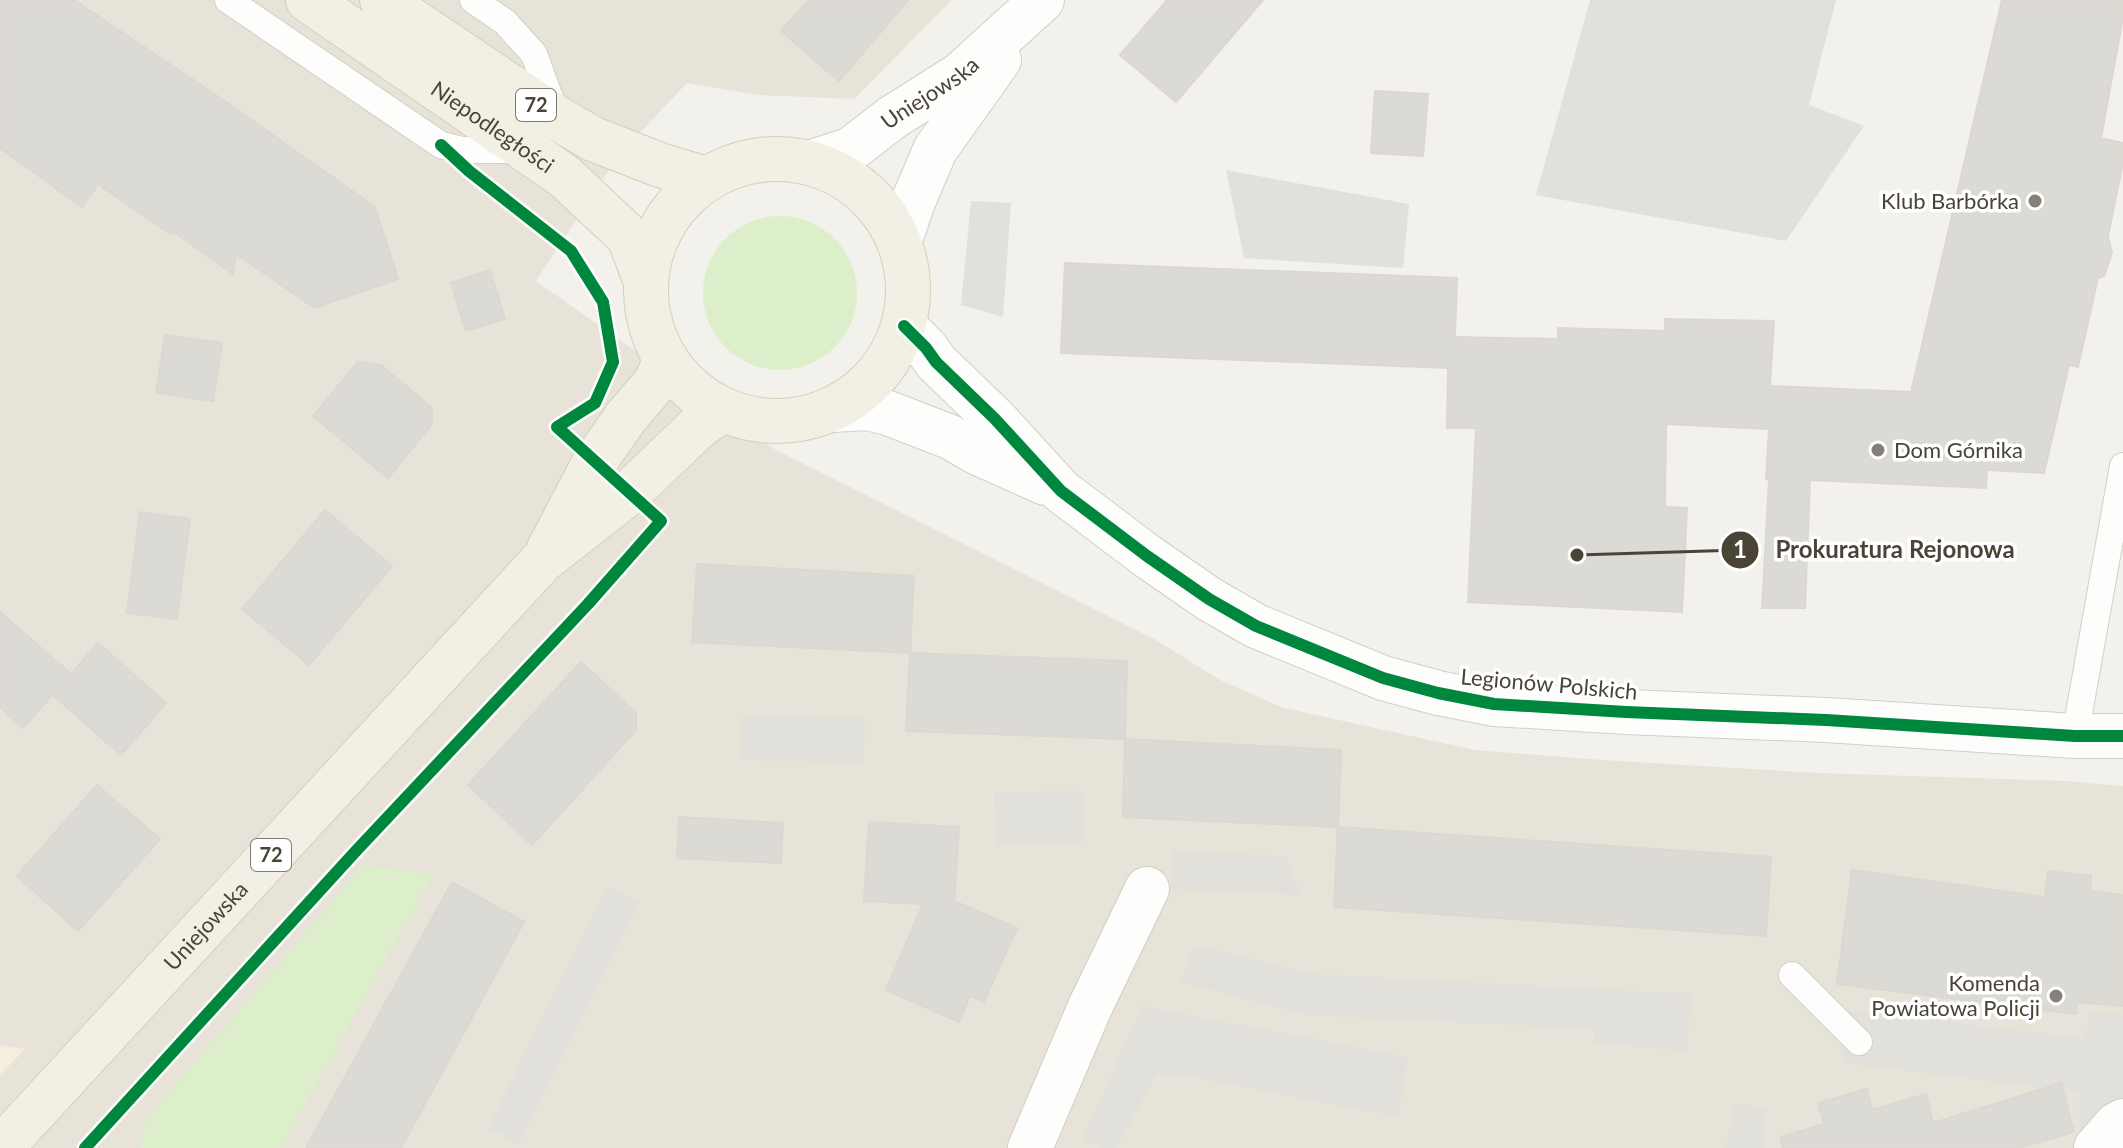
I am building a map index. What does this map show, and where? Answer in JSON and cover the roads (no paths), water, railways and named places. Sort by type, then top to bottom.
[{"type":"main road","name":"Niepodległości","points":[[308,0],[469,112],[543,134],[593,139],[706,179]]},
{"type":"main road","name":"Niepodległości","points":[[382,0],[543,134],[564,176],[629,237],[646,282]]},
{"type":"main road","name":"72","points":[[776,158],[812,162],[849,179],[870,197],[880,206],[900,240],[910,283],[904,326],[889,361],[864,390],[832,410],[795,421],[758,420],[722,410],[681,379],[654,335],[647,309],[646,282],[652,252],[664,223],[682,199],[706,179],[739,164],[776,158]]},
{"type":"main road","name":"Uniejowska","points":[[542,561],[594,463],[626,417],[656,382],[666,359]]},
{"type":"main road","name":"Uniejowska","points":[[1,1148],[542,561],[629,493],[698,427],[722,410]]},
{"type":"street","name":"Uniejowska","points":[[812,162],[850,150],[893,117],[961,74],[1040,2]]},
{"type":"street","name":"Uniejowska","points":[[900,240],[935,150],[1040,2]]},
{"type":"street","name":"Legionów Polskich","points":[[904,326],[1061,491],[1147,556],[1209,599],[1256,626],[1383,678],[1494,704],[2075,736],[2123,736]]},
{"type":"street","name":"Legionów Polskich","points":[[832,410],[867,408],[888,413],[950,437],[1061,491]]},
{"type":"street","points":[[1030,1148],[1090,1007],[1147,889]]},
{"type":"street","points":[[2096,1148],[2123,1121]]},
{"type":"lane","points":[[228,0],[441,145],[462,150],[543,134],[534,54],[505,22],[473,0]]},
{"type":"lane","points":[[2075,736],[2123,466]]},
{"type":"lane","points":[[1792,975],[1859,1042]]},
{"type":"place","name":"Klub Barbórka","points":[[2035,201]]},
{"type":"place","name":"Dom Górnika","points":[[1878,450]]},
{"type":"place","name":"Prokuratura Rejonowa","points":[[1577,555]]},
{"type":"place","name":"Komenda Powiatowa Policji","points":[[2056,996]]}]
